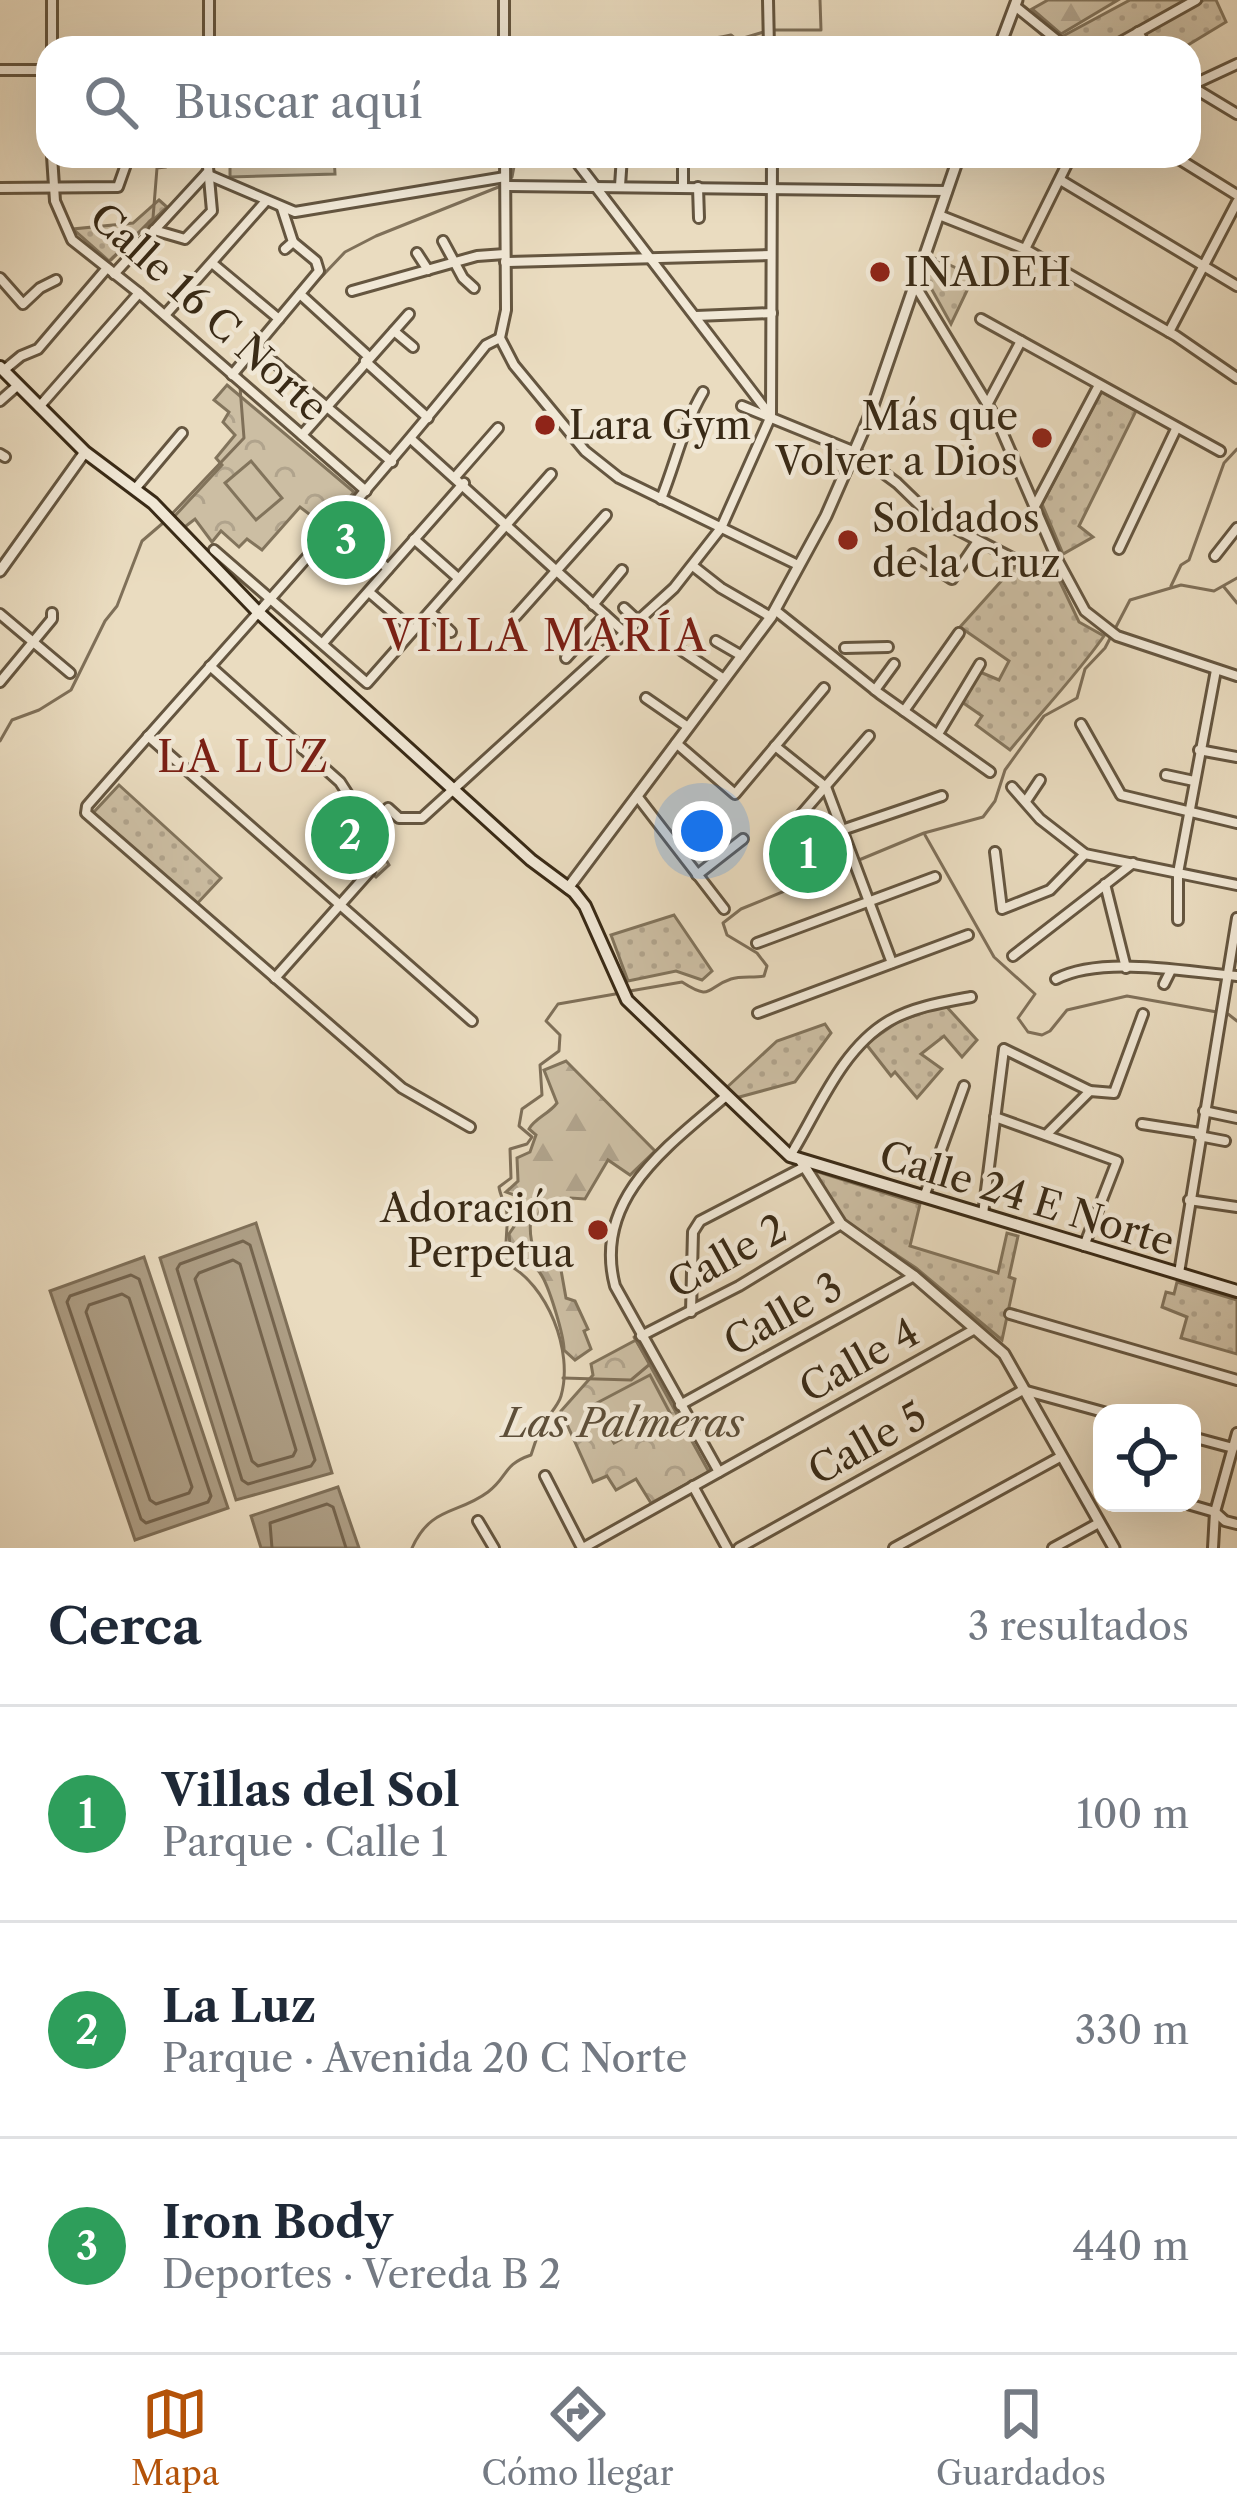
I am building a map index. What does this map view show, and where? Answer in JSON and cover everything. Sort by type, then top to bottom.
[{"type":"main road","name":"Calle 24 E Norte","points":[[2,369],[85,452],[168,519],[258,612],[530,860],[568,888],[585,906],[623,992],[725,1097],[798,1161],[1237,1291]]},
{"type":"street","points":[[52,0],[52,36]]},
{"type":"street","points":[[209,0],[209,36]]},
{"type":"street","points":[[504,0],[504,36]]},
{"type":"street","points":[[768,0],[770,36]]},
{"type":"street","points":[[1018,5],[1036,0]]},
{"type":"street","points":[[1131,36],[1196,0]]},
{"type":"street","points":[[1004,36],[1018,5]]},
{"type":"street","points":[[1018,5],[1053,36]]},
{"type":"street","points":[[1138,32],[1140,36]]},
{"type":"street","points":[[1201,80],[1237,64]]},
{"type":"street","points":[[0,70],[36,70]]},
{"type":"street","points":[[1201,92],[1237,113]]},
{"type":"street","name":"Calle 16 C Norte","points":[[52,168],[52,188],[72,240],[140,293],[366,490]]},
{"type":"street","points":[[0,188],[118,187],[125,168]]},
{"type":"street","points":[[154,230],[185,239],[212,212],[206,168]]},
{"type":"street","points":[[505,168],[506,310],[500,338],[514,365],[585,451],[619,478],[797,565]]},
{"type":"street","points":[[582,168],[771,416]]},
{"type":"street","points":[[620,186],[621,168]]},
{"type":"street","points":[[683,168],[683,187]]},
{"type":"street","points":[[388,808],[399,818],[422,818],[638,621],[693,566],[721,528],[771,416],[772,168]]},
{"type":"street","points":[[568,888],[773,613],[855,452],[955,168]]},
{"type":"street","points":[[1025,249],[1067,168]]},
{"type":"street","points":[[1169,332],[1237,198],[1192,168]]},
{"type":"street","points":[[206,174],[295,212],[506,182],[947,191]]},
{"type":"street","points":[[2,369],[38,350],[206,174]]},
{"type":"street","points":[[1062,181],[1237,286]]},
{"type":"street","points":[[698,187],[699,218]]},
{"type":"street","points":[[165,315],[266,202]]},
{"type":"street","points":[[238,380],[319,268],[289,245],[282,207]]},
{"type":"street","points":[[938,215],[1025,249],[1169,332],[1237,378]]},
{"type":"street","points":[[443,241],[463,278],[474,288]]},
{"type":"street","points":[[417,253],[428,270]]},
{"type":"street","points":[[352,291],[455,262],[771,255]]},
{"type":"street","points":[[212,263],[279,320]]},
{"type":"street","points":[[0,278],[23,304],[56,280]]},
{"type":"street","points":[[914,284],[987,403],[1085,611],[1118,636],[1237,676]]},
{"type":"street","points":[[39,407],[140,293]]},
{"type":"street","points":[[302,296],[428,418]]},
{"type":"street","points":[[696,316],[772,313]]},
{"type":"street","points":[[302,435],[409,314]]},
{"type":"street","points":[[981,319],[1220,451]]},
{"type":"street","points":[[394,331],[413,347]]},
{"type":"street","points":[[470,1126],[402,1088],[86,813],[87,806],[148,736],[392,462],[486,345],[500,338]]},
{"type":"street","points":[[987,403],[1021,340]]},
{"type":"street","points":[[258,349],[392,462]]},
{"type":"street","points":[[0,400],[17,386]]},
{"type":"street","points":[[1035,507],[1100,386]]},
{"type":"street","points":[[661,499],[685,423],[704,392]]},
{"type":"street","points":[[742,406],[855,452],[931,515],[1018,561],[1058,561]]},
{"type":"street","points":[[323,643],[414,539],[498,428]]},
{"type":"street","points":[[1119,550],[1176,429]]},
{"type":"street","points":[[135,489],[182,433]]},
{"type":"street","points":[[411,439],[625,633]]},
{"type":"street","points":[[0,571],[85,452]]},
{"type":"street","points":[[214,550],[367,683],[551,474]]},
{"type":"street","points":[[516,616],[606,515]]},
{"type":"street","points":[[337,522],[388,569]]},
{"type":"street","points":[[1215,556],[1237,528]]},
{"type":"street","points":[[414,539],[458,578]]},
{"type":"street","points":[[913,554],[952,579],[978,541]]},
{"type":"street","points":[[693,566],[736,598],[773,613],[990,772]]},
{"type":"street","points":[[593,605],[622,570]]},
{"type":"street","points":[[369,592],[414,630]]},
{"type":"street","points":[[624,608],[638,621]]},
{"type":"street","points":[[430,612],[451,632]]},
{"type":"street","points":[[0,682],[52,619],[52,613]]},
{"type":"street","points":[[0,614],[70,674]]},
{"type":"street","points":[[566,658],[604,615]]},
{"type":"street","points":[[904,711],[959,633]]},
{"type":"street","points":[[716,641],[742,656]]},
{"type":"street","points":[[844,648],[889,647]]},
{"type":"street","points":[[681,650],[724,679]]},
{"type":"street","points":[[875,690],[894,664]]},
{"type":"street","points":[[938,734],[980,664]]},
{"type":"street","points":[[210,666],[340,782],[356,807]]},
{"type":"street","points":[[1178,920],[1178,873],[1216,670]]},
{"type":"street","points":[[676,743],[735,794],[824,688]]},
{"type":"street","points":[[646,698],[688,727]]},
{"type":"street","points":[[950,714],[960,721]]},
{"type":"street","points":[[1081,724],[1121,795],[1237,823]]},
{"type":"street","points":[[148,736],[472,1021]]},
{"type":"street","points":[[774,846],[869,736]]},
{"type":"street","points":[[776,746],[826,787],[892,964]]},
{"type":"street","points":[[1199,750],[1237,758]]},
{"type":"street","points":[[1166,775],[1194,781]]},
{"type":"street","points":[[1026,801],[1040,779]]},
{"type":"street","points":[[1012,787],[1040,819],[1085,854],[1237,885]]},
{"type":"street","points":[[637,796],[724,909]]},
{"type":"street","points":[[842,830],[942,796]]},
{"type":"street","points":[[697,874],[743,839]]},
{"type":"street","points":[[994,852],[1003,909],[1050,890],[1085,854]]},
{"type":"street","points":[[1135,862],[1135,880]]},
{"type":"street","points":[[1013,956],[1135,862]]},
{"type":"street","points":[[275,978],[370,871]]},
{"type":"street","points":[[757,943],[935,878]]},
{"type":"street","points":[[1106,884],[1126,968]]},
{"type":"street","points":[[1179,1275],[1199,1135],[1233,976],[1237,918]]},
{"type":"street","points":[[758,1013],[968,935]]},
{"type":"street","points":[[1056,980],[1076,969],[1233,976]]},
{"type":"street","points":[[1164,984],[1170,972]]},
{"type":"street","points":[[692,1312],[693,1232],[700,1221],[798,1161],[842,1065],[887,1022],[933,1004],[970,997]]},
{"type":"street","points":[[983,1216],[1004,1049],[1090,1091],[1114,1093],[1143,1014]]},
{"type":"street","points":[[923,1198],[964,1086]]},
{"type":"street","points":[[1046,1135],[1090,1091]]},
{"type":"street","points":[[718,1472],[641,1336],[611,1272],[623,1198],[637,1178],[725,1097]]},
{"type":"street","points":[[1204,1111],[1237,1118]]},
{"type":"street","points":[[995,1117],[1117,1161],[1084,1247]]},
{"type":"street","points":[[1142,1124],[1225,1141]]},
{"type":"street","points":[[798,1161],[841,1224],[914,1276],[1004,1354],[1114,1548]]},
{"type":"street","points":[[1189,1200],[1237,1207]]},
{"type":"street","name":"Calle 2","points":[[641,1336],[692,1312],[841,1224]]},
{"type":"street","name":"Calle 3","points":[[680,1405],[914,1276]]},
{"type":"street","points":[[1010,1314],[1237,1380]]},
{"type":"street","name":"Calle 4","points":[[583,1548],[975,1330]]},
{"type":"street","points":[[1023,1390],[1093,1409]]},
{"type":"street","name":"Calle 5","points":[[739,1548],[1023,1390]]},
{"type":"street","points":[[1213,1548],[1215,1512],[1237,1432]]},
{"type":"street","points":[[1201,1441],[1233,1454]]},
{"type":"street","points":[[895,1548],[1060,1457]]},
{"type":"street","points":[[545,1476],[583,1548]]},
{"type":"street","points":[[693,1486],[727,1548]]},
{"type":"street","points":[[1201,1508],[1237,1524]]},
{"type":"street","points":[[478,1521],[494,1548]]},
{"type":"street","points":[[1053,1548],[1097,1524]]},
{"type":"green space","points":[[1048,0],[1118,0],[1061,34],[1032,9]]},
{"type":"green space","points":[[1130,0],[1188,0],[1122,36],[1063,36]]},
{"type":"green space","points":[[1204,0],[1216,0],[1226,22],[1201,37],[1143,34]]},
{"type":"green space","points":[[230,168],[335,168],[335,174],[230,177]]},
{"type":"green space","points":[[159,200],[167,207],[109,261],[73,229],[133,223]]},
{"type":"green space","points":[[932,257],[974,276],[951,324],[926,279]]},
{"type":"green space","points":[[227,385],[354,492],[326,527],[300,507],[262,550],[247,539],[239,547],[221,531],[212,542],[195,519],[182,529],[172,519],[222,465],[216,458],[235,435],[223,422],[229,412],[214,400]]},
{"type":"green space","points":[[1101,392],[1136,411],[1079,526],[1093,537],[1063,554],[1042,504]]},
{"type":"green space","points":[[251,461],[282,498],[256,520],[225,483]]},
{"type":"green space","points":[[1053,567],[1079,622],[1104,636],[1010,750],[976,725],[982,716],[962,702],[980,672],[999,680],[1009,661],[960,627],[1013,568]]},
{"type":"green space","points":[[119,785],[221,878],[195,906],[93,813]]},
{"type":"green space","name":"LA LUZ","points":[[342,793],[389,865],[376,877],[315,824]]},
{"type":"green space","points":[[809,817],[820,851],[839,846],[845,861],[783,889],[772,856]]},
{"type":"green space","points":[[674,915],[712,971],[702,980],[676,971],[628,981],[611,935]]},
{"type":"green space","points":[[945,1005],[977,1040],[962,1057],[944,1036],[921,1054],[942,1069],[917,1098],[895,1072],[891,1076],[866,1044],[899,1021]]},
{"type":"green space","points":[[825,1024],[831,1033],[795,1082],[732,1099],[724,1090],[777,1041]]},
{"type":"green space","points":[[566,1061],[655,1151],[630,1175],[608,1160],[585,1199],[571,1198],[565,1221],[531,1217],[535,1251],[544,1263],[561,1270],[566,1298],[575,1301],[588,1329],[584,1331],[591,1349],[575,1360],[564,1350],[544,1279],[510,1245],[509,1234],[526,1209],[522,1198],[506,1192],[518,1181],[517,1158],[530,1152],[536,1135],[529,1129],[557,1103],[544,1070]]},
{"type":"green space","points":[[809,1169],[920,1204],[910,1246],[998,1273],[1007,1233],[1018,1236],[1002,1340],[916,1268],[842,1219]]},
{"type":"green space","points":[[1177,1282],[1237,1300],[1237,1354],[1181,1338],[1187,1317],[1162,1307],[1166,1292],[1174,1294]]},
{"type":"green space","name":"Las Palmeras","points":[[636,1340],[709,1472],[651,1503],[636,1479],[616,1490],[607,1476],[593,1482],[561,1411],[593,1375],[591,1364]]},
{"type":"green space","points":[[650,1375],[670,1413],[614,1443],[593,1405]]},
{"type":"water","points":[[256,1223],[332,1473],[236,1500],[160,1258]]},
{"type":"water","points":[[144,1257],[228,1508],[135,1540],[50,1291]]},
{"type":"water","points":[[338,1487],[359,1548],[261,1548],[251,1516]]},
{"type":"waterway","points":[[770,30],[821,30],[820,0]]},
{"type":"waterway","points":[[750,36],[767,31]]},
{"type":"waterway","points":[[726,36],[732,36]]},
{"type":"waterway","points":[[111,260],[153,218],[157,168]]},
{"type":"waterway","points":[[306,293],[345,252],[501,186],[512,177],[514,168]]},
{"type":"waterway","points":[[73,303],[101,269]]},
{"type":"waterway","points":[[241,378],[241,370],[300,301]]},
{"type":"waterway","points":[[170,516],[244,438],[240,387]]},
{"type":"waterway","points":[[1171,586],[1181,565],[1189,560],[1224,463],[1237,449]]},
{"type":"waterway","points":[[0,741],[12,720],[71,690],[117,606],[142,541],[163,523]]},
{"type":"waterway","points":[[859,860],[924,833],[983,817],[995,801],[1005,770],[1044,716],[1077,698],[1085,669],[1105,648],[1130,600],[1181,585],[1214,591],[1237,578]]},
{"type":"waterway","points":[[1224,587],[1237,603]]},
{"type":"waterway","points":[[925,835],[994,957],[1035,994],[1018,1018],[1028,1032],[1042,1035],[1067,1010],[1127,996],[1228,1014],[1237,1021]]},
{"type":"waterway","points":[[630,991],[682,982],[705,992],[731,979],[764,976],[767,966],[757,953],[727,935],[723,923],[741,909],[850,864]]},
{"type":"waterway","points":[[412,1548],[436,1518],[488,1492],[510,1467],[531,1455],[559,1400],[564,1378],[560,1340],[534,1287],[507,1264],[507,1214],[499,1187],[511,1178],[510,1149],[527,1144],[532,1137],[519,1126],[522,1109],[542,1095],[540,1065],[559,1051],[560,1035],[546,1021],[558,1004],[621,993]]},
{"type":"waterway","points":[[563,1378],[631,1380],[650,1364],[634,1337]]},
{"type":"place","name":"INADEH","points":[[880,272]]},
{"type":"place","name":"Lara Gym","points":[[545,425]]},
{"type":"place","name":"Más que Volver a Dios","points":[[1042,438]]},
{"type":"place","name":"Iron Body","points":[[346,540]]},
{"type":"place","name":"Soldados de la Cruz","points":[[848,540]]},
{"type":"place","name":"La Luz","points":[[350,835]]},
{"type":"place","name":"Villas del Sol","points":[[808,854]]},
{"type":"place","name":"Adoración Perpetua","points":[[598,1230]]},
{"type":"district","name":"VILLA MARÍA","points":[[546,636]]},
{"type":"district","name":"LA LUZ","points":[[244,757]]}]
